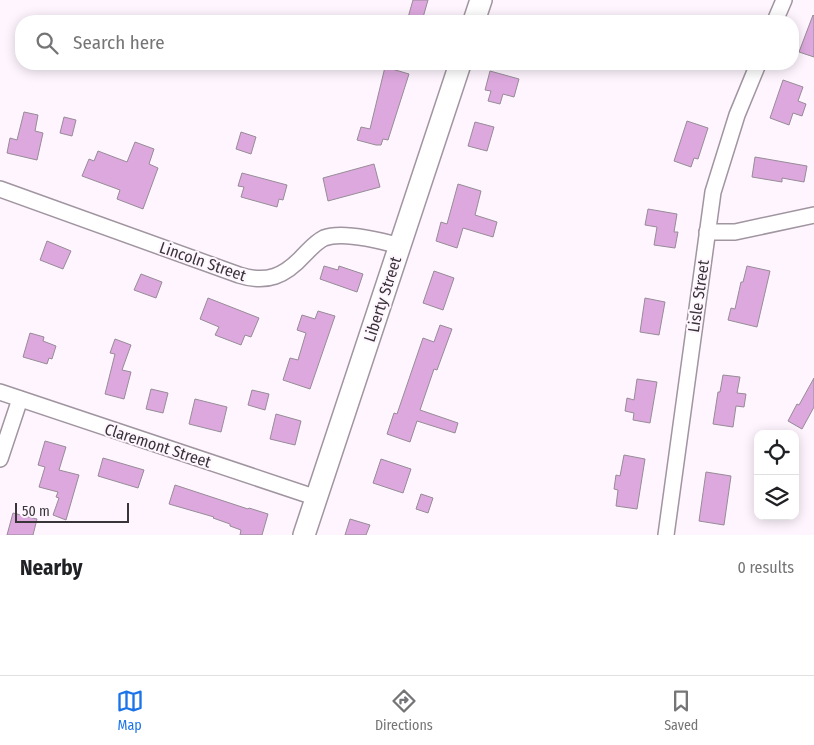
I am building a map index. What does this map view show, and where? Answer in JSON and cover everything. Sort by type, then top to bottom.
[{"type":"main road","points":[[476,15],[481,0]]},
{"type":"main road","name":"Liberty Street","points":[[304,535],[458,70]]},
{"type":"street","points":[[778,15],[784,0]]},
{"type":"street","name":"Lisle Street","points":[[666,535],[713,192],[737,115],[756,70]]},
{"type":"street","name":"Lincoln Street","points":[[0,189],[254,278],[272,277],[287,271],[317,242],[330,237],[374,240],[400,246]]},
{"type":"street","points":[[707,232],[735,232],[814,215]]},
{"type":"street","name":"Claremont Street","points":[[0,392],[317,498]]},
{"type":"street","points":[[0,459],[20,399]]},
{"type":"building","points":[[413,0],[428,0],[424,15],[409,15]]},
{"type":"building","points":[[814,16],[814,57],[799,52]]},
{"type":"building","points":[[384,70],[395,70],[409,74],[388,140],[383,139],[381,145],[376,145],[357,140],[361,127],[370,129]]},
{"type":"building","points":[[490,71],[519,79],[514,97],[503,94],[500,104],[488,101],[491,91],[485,90]]},
{"type":"building","points":[[783,80],[803,87],[798,101],[806,104],[802,116],[793,113],[789,125],[770,118]]},
{"type":"building","points":[[24,112],[38,115],[35,131],[43,133],[37,160],[7,153],[10,138],[17,140]]},
{"type":"building","points":[[64,117],[76,120],[72,136],[60,133]]},
{"type":"building","points":[[687,121],[708,128],[698,159],[694,158],[691,167],[674,161]]},
{"type":"building","points":[[475,122],[494,127],[487,151],[468,146]]},
{"type":"building","points":[[241,132],[256,137],[251,154],[236,149]]},
{"type":"building","points":[[135,142],[154,149],[149,164],[158,168],[143,209],[117,199],[120,190],[82,176],[89,159],[94,161],[98,151],[127,162]]},
{"type":"building","points":[[755,157],[807,166],[804,182],[782,178],[782,182],[752,177]]},
{"type":"building","points":[[374,164],[380,187],[328,201],[323,178]]},
{"type":"building","points":[[242,173],[287,185],[283,200],[279,199],[277,207],[241,197],[244,187],[238,186]]},
{"type":"building","points":[[458,184],[481,191],[475,215],[497,222],[493,237],[463,228],[457,248],[436,241],[441,222],[447,224]]},
{"type":"building","points":[[648,209],[677,214],[674,232],[678,232],[675,248],[654,245],[657,227],[645,225]]},
{"type":"building","points":[[47,241],[71,251],[63,269],[40,260]]},
{"type":"building","points":[[324,266],[338,270],[339,266],[363,274],[357,292],[320,279]]},
{"type":"building","points":[[747,266],[770,271],[757,327],[728,320],[731,308],[735,309]]},
{"type":"building","points":[[434,271],[454,278],[443,310],[423,303]]},
{"type":"building","points":[[141,274],[162,282],[156,298],[134,290]]},
{"type":"building","points":[[208,298],[259,318],[251,337],[245,335],[241,345],[215,335],[219,327],[200,319]]},
{"type":"building","points":[[645,298],[665,302],[659,335],[640,332]]},
{"type":"building","points":[[318,311],[335,316],[310,389],[283,380],[290,358],[298,360],[306,333],[297,330],[302,315],[315,319]]},
{"type":"building","points":[[440,325],[452,329],[437,370],[434,369],[420,410],[458,423],[455,433],[417,421],[410,442],[387,434],[394,413],[397,414],[423,338],[434,342]]},
{"type":"building","points":[[30,333],[44,337],[43,341],[56,346],[52,359],[49,358],[47,364],[23,357]]},
{"type":"building","points":[[115,339],[131,345],[122,370],[131,372],[124,399],[105,394],[115,354],[110,353]]},
{"type":"building","points":[[723,375],[740,377],[737,393],[746,394],[744,407],[736,406],[733,427],[713,424]]},
{"type":"building","points":[[814,378],[814,407],[802,429],[788,421]]},
{"type":"building","points":[[637,379],[657,382],[650,423],[633,420],[634,413],[625,411],[627,398],[634,400]]},
{"type":"building","points":[[151,389],[168,393],[163,413],[146,409]]},
{"type":"building","points":[[252,390],[269,394],[265,410],[248,405]]},
{"type":"building","points":[[195,399],[227,407],[221,432],[189,424]]},
{"type":"building","points":[[276,414],[301,421],[295,445],[270,439]]},
{"type":"building","points":[[45,441],[66,447],[59,470],[79,475],[66,520],[53,515],[59,498],[56,497],[58,492],[39,487],[45,467],[38,465]]},
{"type":"building","points":[[624,455],[645,459],[637,509],[616,506],[618,490],[614,489],[616,475],[620,476]]},
{"type":"building","points":[[103,458],[144,470],[138,488],[98,476]]},
{"type":"building","points":[[381,459],[411,469],[403,493],[373,483]]},
{"type":"building","points":[[706,472],[731,476],[724,525],[699,521]]},
{"type":"building","points":[[175,485],[268,514],[262,535],[240,535],[241,530],[214,517],[169,504]]},
{"type":"building","points":[[421,494],[433,498],[428,513],[416,509]]},
{"type":"building","points":[[13,513],[37,519],[33,535],[7,535]]},
{"type":"building","points":[[350,519],[370,525],[366,535],[345,535]]}]
